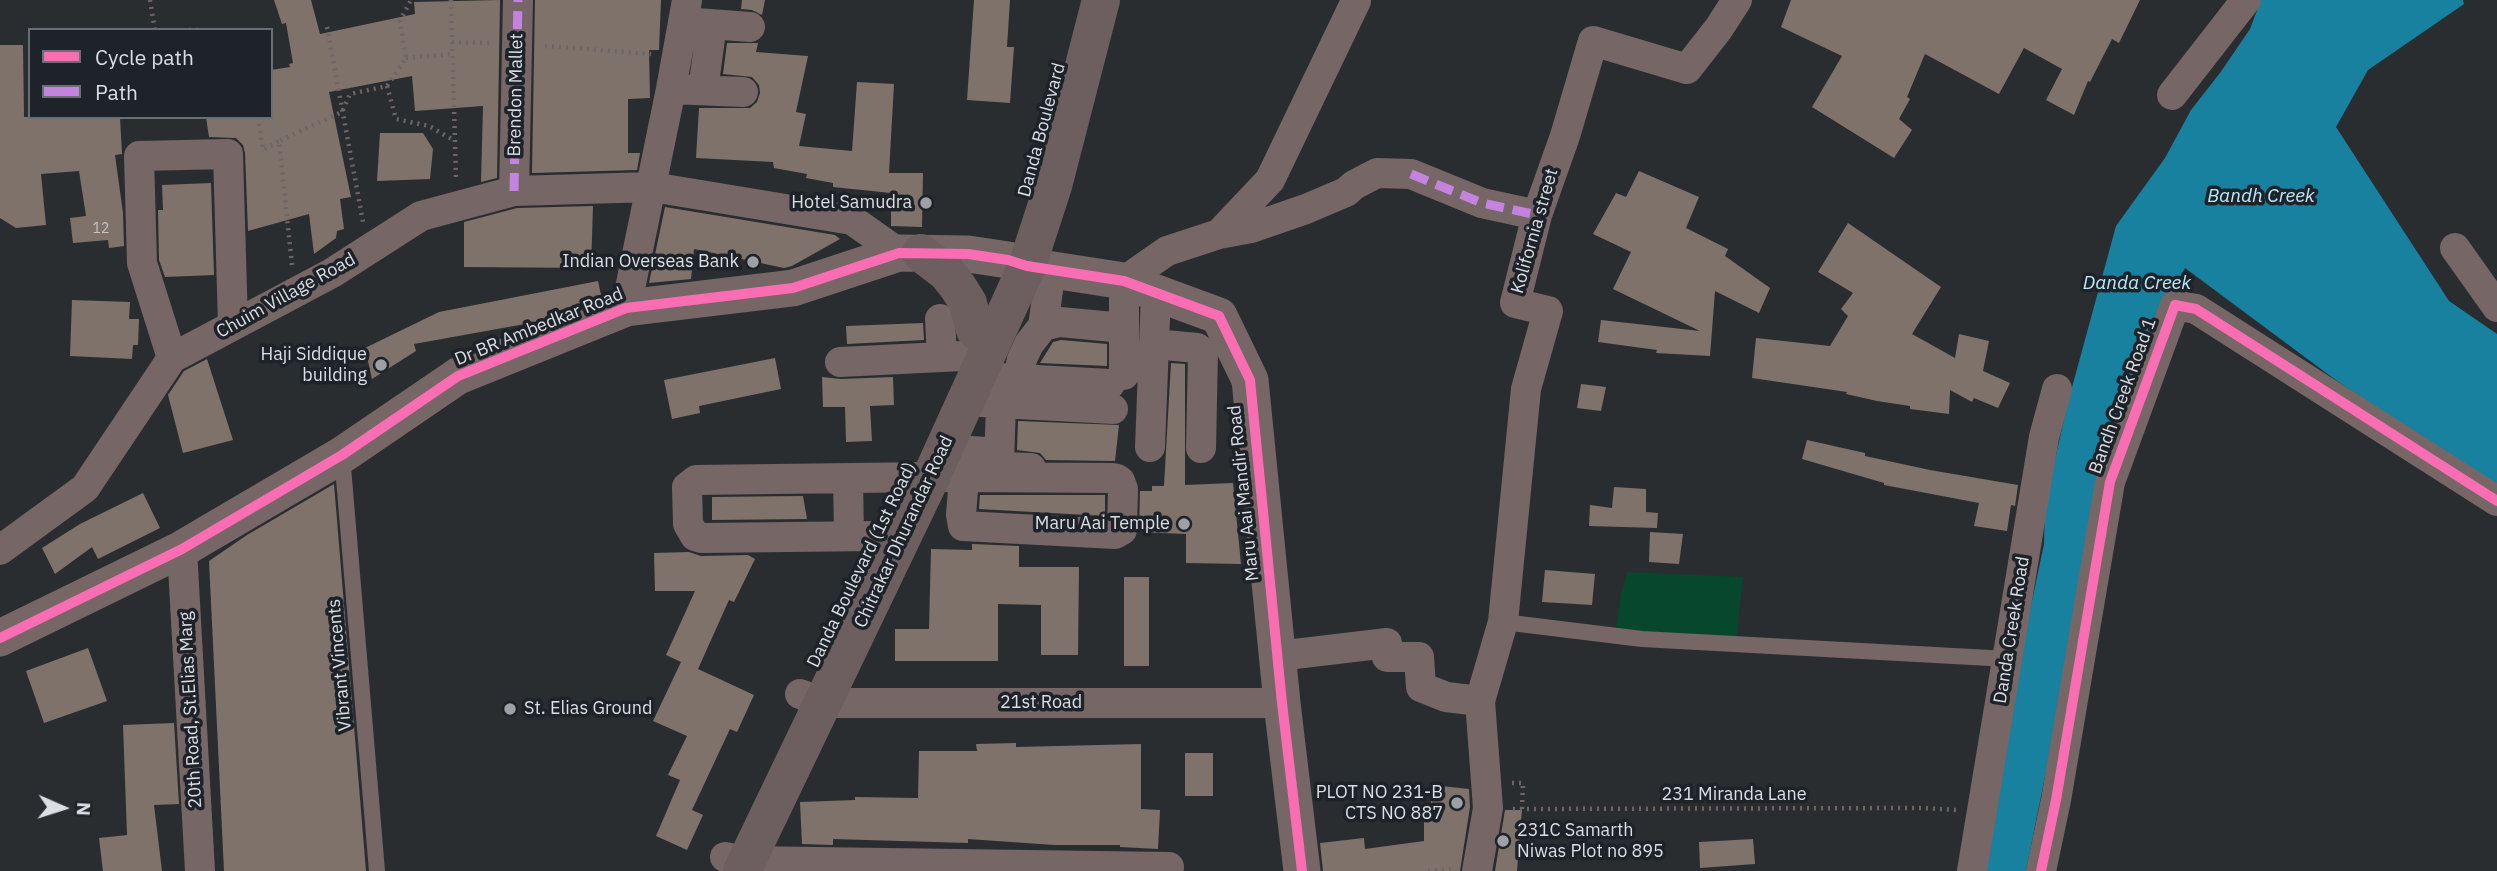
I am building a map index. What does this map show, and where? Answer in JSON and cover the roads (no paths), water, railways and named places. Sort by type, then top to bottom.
[{"type":"main road","name":"Danda Boulevard","points":[[1029,265],[1068,82],[1077,0]]},
{"type":"main road","points":[[1068,82],[1101,0]]},
{"type":"main road","name":"Chitrakar Dhurandar Road","points":[[733,865],[812,698],[931,479],[966,363],[1029,265],[1053,187],[1068,82]]},
{"type":"main road","points":[[910,253],[947,273],[968,303],[966,363]]},
{"type":"main road","name":"Danda Boulevard (1st Road)","points":[[812,698],[863,536],[931,479]]},
{"type":"street","name":"Brendon Mallet","points":[[514,191],[518,0]]},
{"type":"street","name":"Kolifornia street","points":[[1480,701],[1503,622],[1526,390],[1548,312],[1515,303],[1537,215],[1592,41],[1686,69],[1719,28],[1737,0]]},
{"type":"street","points":[[2172,95],[2246,0]]},
{"type":"street","points":[[1219,234],[1270,180],[1356,1]]},
{"type":"street","points":[[694,15],[750,27]]},
{"type":"street","points":[[626,309],[677,56],[694,15]]},
{"type":"street","points":[[694,15],[704,90]]},
{"type":"street","points":[[671,89],[743,92]]},
{"type":"street","points":[[172,358],[142,263],[139,156],[228,153],[233,326]]},
{"type":"street","points":[[1116,389],[1124,328],[1140,287],[1167,251],[1219,234],[1251,228],[1306,209],[1377,173],[1411,174],[1482,203],[1537,215]]},
{"type":"street","name":"Chuim Village Road","points":[[0,550],[85,488],[172,358],[295,293],[421,216],[514,191],[652,187],[852,220],[910,253]]},
{"type":"street","points":[[2455,248],[2497,307]]},
{"type":"street","name":"Dr BR Ambedkar Road","points":[[0,638],[182,549],[342,455],[458,376],[626,309],[793,288],[910,253],[968,254],[1029,265]]},
{"type":"street","points":[[1029,265],[1043,326]]},
{"type":"street","name":"Maru Aai Mandir Road","points":[[1029,265],[1140,287],[1219,316],[1250,380],[1282,703],[1302,871]]},
{"type":"street","points":[[1140,287],[1154,344],[1150,447]]},
{"type":"street","name":"Bandh Creek Road 1","points":[[2041,871],[2056,800],[2110,482],[2175,306],[2196,309],[2497,501]]},
{"type":"street","points":[[1018,379],[1025,352],[1043,326],[1060,322],[1124,328]]},
{"type":"street","points":[[1154,344],[1197,348],[1203,352],[1201,448]]},
{"type":"street","points":[[840,362],[966,363],[1116,389]]},
{"type":"street","points":[[966,363],[1018,379],[1116,389]]},
{"type":"street","points":[[966,363],[998,453],[999,465],[1113,470]]},
{"type":"street","name":"Danda Creek Road","points":[[1972,871],[2044,437],[2057,389]]},
{"type":"street","points":[[931,479],[998,453]]},
{"type":"street","points":[[848,478],[863,536],[701,538],[695,536],[688,524],[687,487],[696,480],[848,478],[1116,479],[1124,489],[1122,525],[1120,532],[1115,534],[967,527],[961,524],[961,514],[931,479]]},
{"type":"street","points":[[931,479],[961,514]]},
{"type":"street","name":"20th Road, St.Elias Marg","points":[[182,549],[200,871]]},
{"type":"street","points":[[1278,656],[1387,642],[1387,657],[1419,657],[1421,687],[1446,697],[1480,701],[1488,808],[1477,871]]},
{"type":"street","name":"21st Road","points":[[812,698],[1282,703]]},
{"type":"street","points":[[733,865],[1169,867]]},
{"type":"lane","name":"Vibrant Vincents","points":[[342,455],[377,871]]},
{"type":"lane","points":[[1503,622],[1642,639],[2008,659]]},
{"type":"water","name":"Bandh Creek","points":[[2261,0],[2463,0],[2464,4],[2368,70],[2336,127],[2449,301],[2497,334],[2497,492],[2333,378],[2185,268],[2137,358],[2088,562],[2026,871],[1981,871],[2044,544],[2045,503],[2068,402],[2116,226],[2165,158],[2191,110],[2250,29]]},
{"type":"place","name":"Hotel Samudra","points":[[926,203]]},
{"type":"place","name":"Indian Overseas Bank","points":[[753,262]]},
{"type":"place","name":"Haji Siddique building","points":[[381,365]]},
{"type":"place","name":"Maru Aai Temple","points":[[1184,524]]},
{"type":"place","name":"St. Elias Ground","points":[[510,709]]},
{"type":"place","name":"PLOT NO 231-B CTS NO 887","points":[[1457,803]]},
{"type":"place","name":"231C Samarth Niwas Plot no 895","points":[[1503,841]]},
{"type":"water label","name":"Danda Creek","points":[[2137,284]]}]
